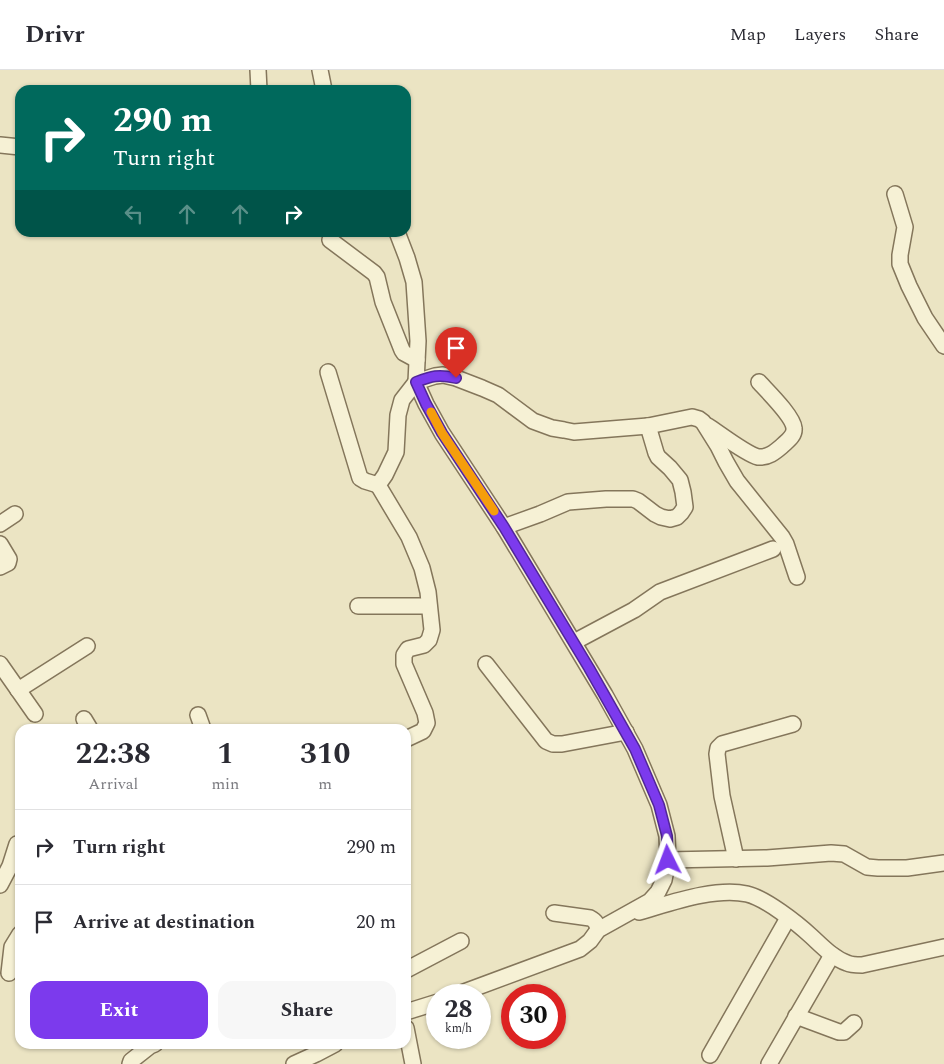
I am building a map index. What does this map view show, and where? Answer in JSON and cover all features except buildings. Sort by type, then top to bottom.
[{"type":"street","points":[[258,70],[259,85]]},
{"type":"street","points":[[320,70],[323,85]]},
{"type":"street","points":[[0,145],[15,146]]},
{"type":"street","points":[[895,194],[905,227],[900,264],[924,318],[944,346]]},
{"type":"street","points":[[399,237],[414,282],[418,341],[416,382],[442,433],[504,527],[626,732],[643,765],[659,805],[667,836],[668,860],[664,880],[658,892],[650,901],[598,930],[590,941],[580,949],[486,984]]},
{"type":"street","points":[[330,240],[374,273],[379,282],[383,302],[402,350],[417,360]]},
{"type":"street","points":[[328,372],[360,478],[378,485],[409,537],[422,568],[428,592],[432,630],[430,640],[408,649],[404,655],[404,664],[425,713],[427,723],[423,731],[411,737]]},
{"type":"street","points":[[378,485],[396,452],[398,415],[402,400],[416,382],[435,376],[443,375],[456,378],[498,395],[533,421],[552,428],[574,432],[648,426],[692,417],[699,419],[744,450],[756,456],[764,457],[775,452],[792,437],[795,429],[792,419],[759,382]]},
{"type":"street","points":[[703,422],[737,481],[786,544],[797,577]]},
{"type":"street","points":[[504,527],[568,502],[606,499],[632,499],[661,517],[670,519],[677,517],[684,507],[680,480],[658,457],[648,426]]},
{"type":"street","points":[[0,524],[15,514]]},
{"type":"street","points":[[0,544],[9,559],[8,563],[0,567]]},
{"type":"street","points":[[574,642],[634,610],[660,592],[773,549]]},
{"type":"street","points":[[358,606],[429,606]]},
{"type":"street","points":[[18,690],[87,646]]},
{"type":"street","points":[[0,664],[35,714]]},
{"type":"street","points":[[486,664],[546,740],[553,744],[626,732]]},
{"type":"street","points":[[736,860],[722,796],[718,748],[722,744],[793,724]]},
{"type":"street","points":[[0,885],[10,866],[15,850]]},
{"type":"street","points":[[668,860],[736,860],[832,852],[844,854],[867,867],[907,868],[944,864]]},
{"type":"street","points":[[628,914],[692,898],[727,892],[749,895],[771,905],[808,933],[832,955],[848,964],[862,965],[944,947]]},
{"type":"street","points":[[554,913],[590,918],[596,923],[598,930]]},
{"type":"street","points":[[710,1055],[788,918]]},
{"type":"street","points":[[10,973],[11,951],[15,940]]},
{"type":"street","points":[[411,967],[462,941]]},
{"type":"street","points":[[769,1064],[832,955]]},
{"type":"street","points":[[411,1010],[426,1006]]},
{"type":"street","points":[[796,1016],[839,1032],[844,1032],[854,1023]]},
{"type":"street","points":[[130,1064],[131,1061],[146,1049]]},
{"type":"street","points":[[294,1064],[326,1049]]},
{"type":"street","points":[[410,1049],[413,1064]]},
{"type":"slow traffic","points":[[431,412],[442,433],[494,511]]},
{"type":"route","points":[[456,378],[443,375],[416,382],[442,433],[504,527],[589,668],[635,749],[659,805],[667,836],[668,860]]}]
